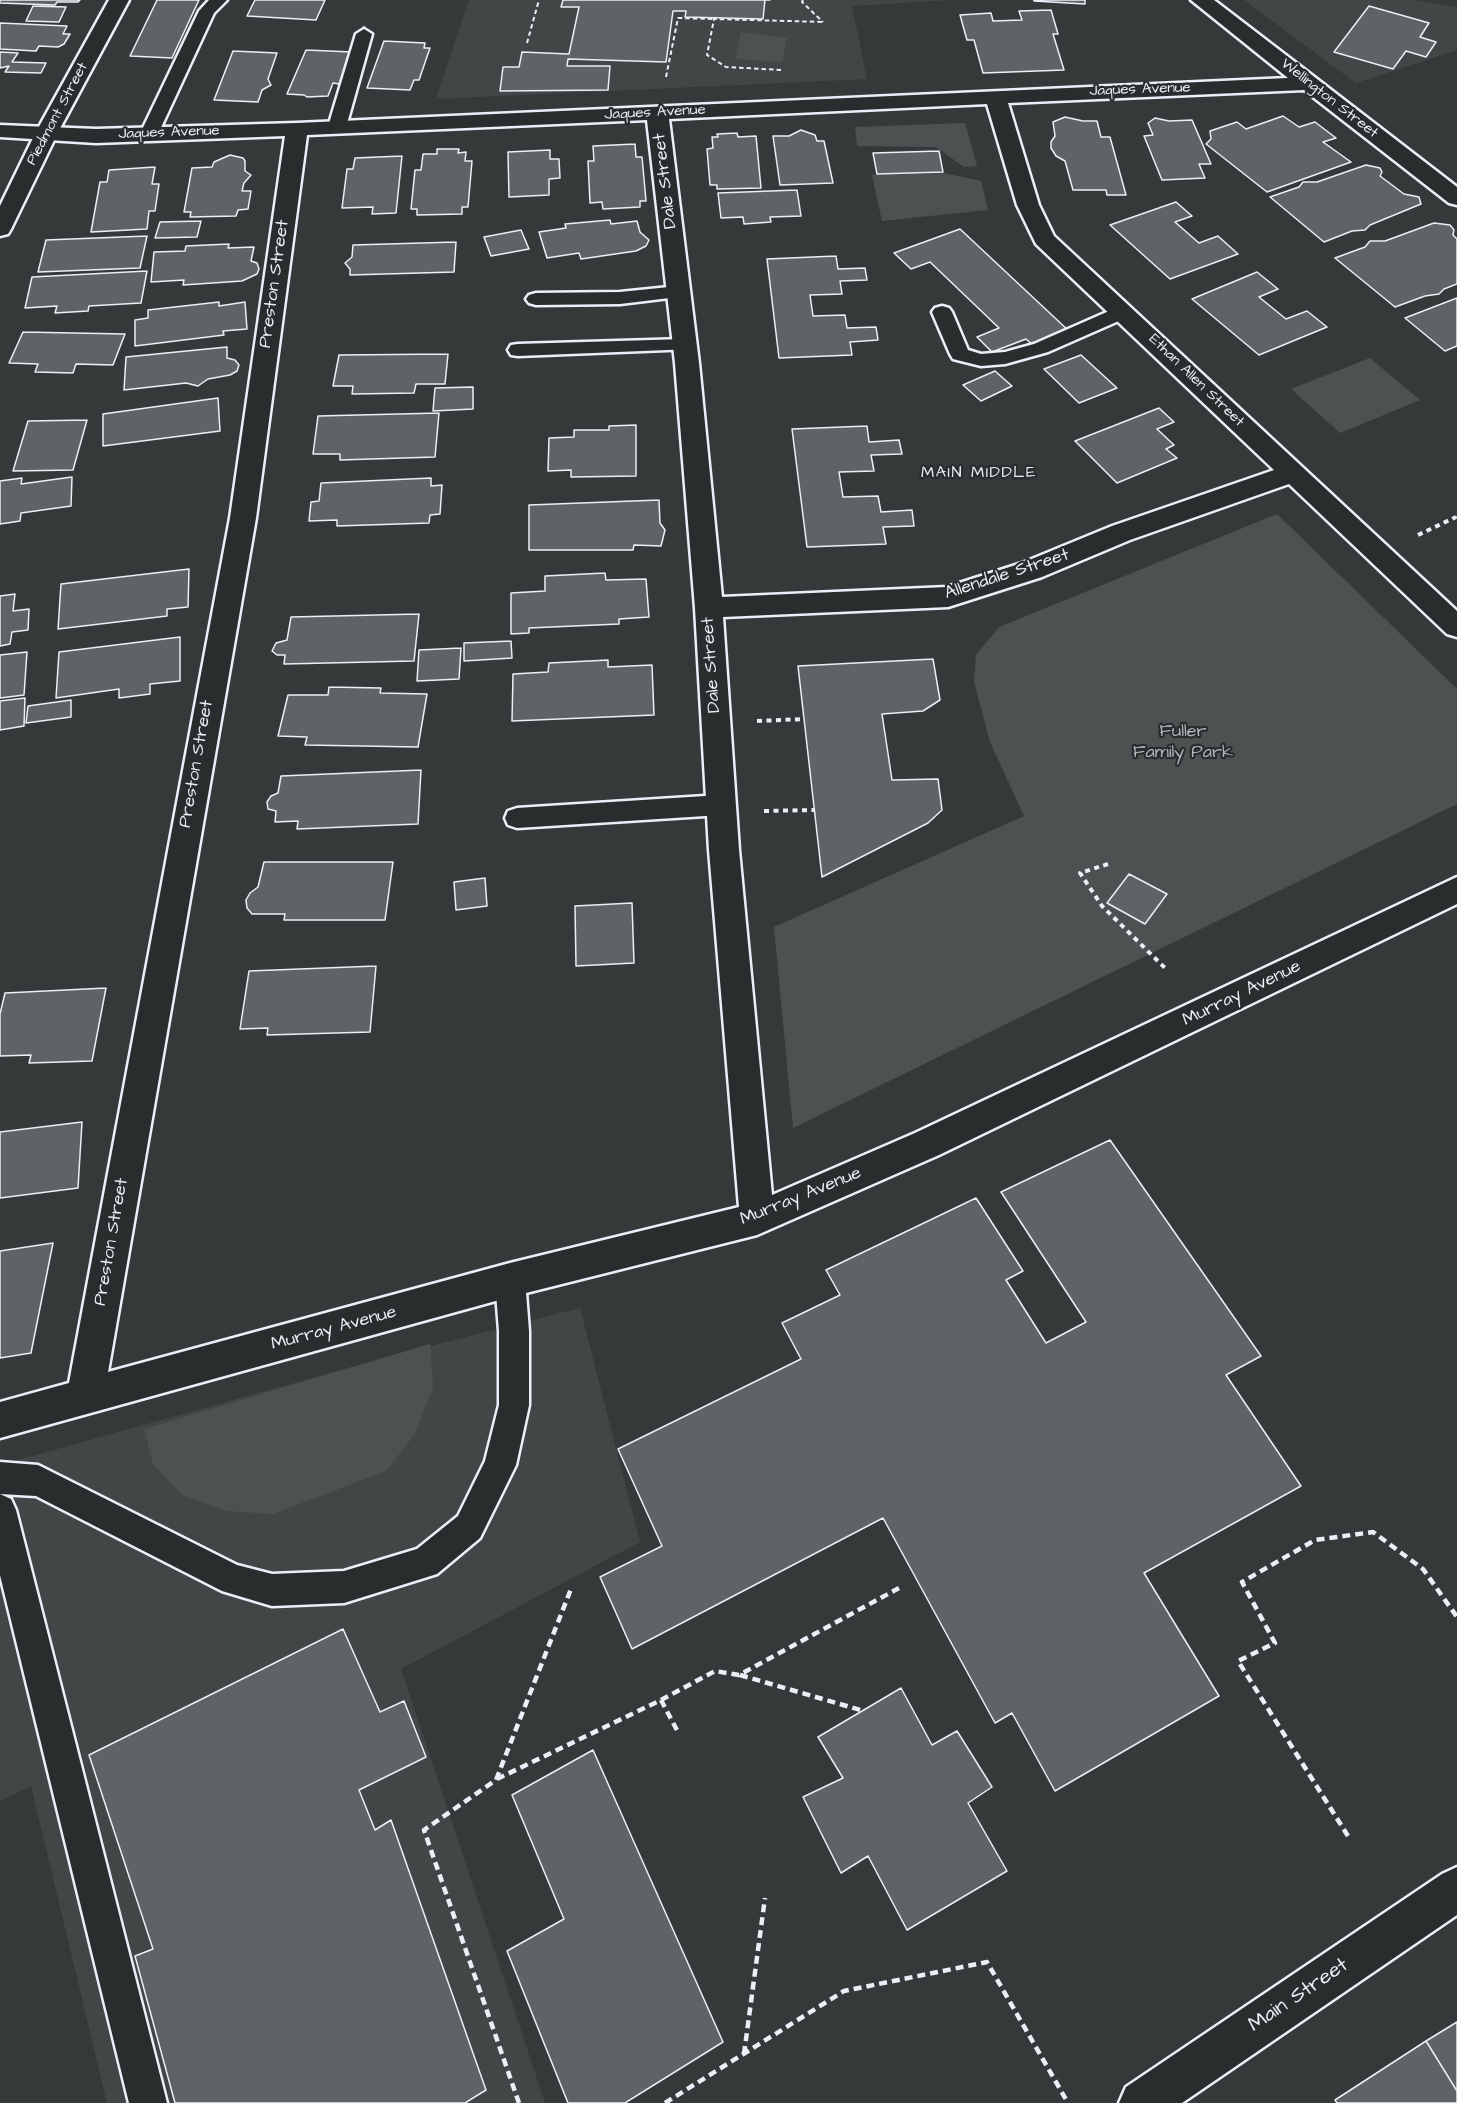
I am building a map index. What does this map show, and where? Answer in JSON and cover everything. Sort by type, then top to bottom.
[{"type":"street","name":"Piedmont Street","points":[[0,229],[46,134],[119,0]]},
{"type":"street","name":"Wellington Street","points":[[1201,0],[1457,198]]},
{"type":"street","name":"Jaques Avenue","points":[[0,131],[96,136],[297,129],[1310,83]]},
{"type":"street","name":"Ethan Allen Street","points":[[996,97],[1028,205],[1044,239],[1457,627]]},
{"type":"street","name":"Dale Street","points":[[657,112],[685,345],[709,608],[721,805],[757,1219]]},
{"type":"street","name":"Preston Street","points":[[85,1397],[243,518],[297,129]]},
{"type":"street","name":"Allendale Street","points":[[709,608],[948,597],[1032,570],[1121,533],[1292,473]]},
{"type":"street","name":"Murray Avenue","points":[[0,1420],[510,1280],[757,1219],[927,1144],[1457,890]]},
{"type":"street","name":"Main Street","points":[[1142,2103],[1457,1889]]},
{"type":"lane","points":[[149,134],[207,11],[219,0]]},
{"type":"lane","points":[[337,127],[364,34]]},
{"type":"lane","points":[[536,299],[620,298],[679,292]]},
{"type":"lane","points":[[942,312],[960,354],[981,360],[1041,348],[1123,312]]},
{"type":"lane","points":[[518,350],[685,345]]},
{"type":"lane","points":[[517,818],[721,805]]},
{"type":"lane","points":[[0,1478],[38,1481],[233,1580],[272,1590],[344,1587],[426,1563],[470,1527],[500,1465],[514,1406],[514,1331],[510,1280]]},
{"type":"lane","points":[[0,1510],[148,2103]]},
{"type":"path","points":[[527,43],[539,0]]},
{"type":"path","points":[[665,82],[678,18],[824,22],[802,2],[803,0]]},
{"type":"path","points":[[714,19],[707,56],[726,67],[792,71]]},
{"type":"path","points":[[1412,538],[1457,517]]},
{"type":"path","points":[[747,722],[804,719]]},
{"type":"path","points":[[754,812],[814,810]]},
{"type":"path","points":[[1108,864],[1080,873],[1102,906],[1167,970]]},
{"type":"path","points":[[1348,1836],[1238,1661],[1275,1643],[1242,1582],[1316,1540],[1373,1532],[1423,1569],[1457,1617]]},
{"type":"path","points":[[739,1675],[899,1588]]},
{"type":"path","points":[[496,1780],[571,1589]]},
{"type":"path","points":[[519,2103],[424,1830],[496,1780],[662,1700],[715,1671],[739,1675],[864,1711]]},
{"type":"path","points":[[662,1700],[679,1734]]},
{"type":"path","points":[[744,2054],[765,1898]]},
{"type":"path","points":[[665,2103],[844,1992],[987,1962],[1068,2103]]},
{"type":"shaded area","points":[[469,0],[950,0],[852,6],[867,79],[436,99]]},
{"type":"shaded area","points":[[1244,0],[1414,0],[1457,7],[1457,50],[1356,83]]},
{"type":"shaded area","points":[[580,1308],[640,1542],[401,1669],[545,2103],[107,2103],[31,1786],[0,1801],[0,1465],[380,1359]]},
{"type":"green space","points":[[741,32],[787,38],[782,62],[735,59]]},
{"type":"green space","points":[[965,123],[977,166],[964,167],[936,147],[857,146],[855,127]]},
{"type":"green space","points":[[944,173],[981,181],[988,210],[882,221],[872,175]]},
{"type":"green space","points":[[1370,358],[1420,400],[1340,433],[1291,389]]},
{"type":"green space","name":"Fuller Family Park","points":[[1277,514],[1457,689],[1457,804],[793,1128],[774,927],[1024,816],[990,742],[974,682],[976,655],[999,627]]},
{"type":"green space","points":[[430,1344],[433,1387],[415,1434],[386,1471],[273,1514],[226,1511],[182,1495],[153,1464],[144,1429]]},
{"type":"building","points":[[0,0],[80,0],[78,2],[57,2],[55,5],[0,3]]},
{"type":"building","points":[[157,0],[199,0],[172,58],[130,56]]},
{"type":"building","points":[[255,0],[325,0],[316,20],[247,16]]},
{"type":"building","points":[[563,0],[765,0],[763,19],[685,17],[686,11],[673,11],[666,62],[568,59],[567,66],[610,66],[608,90],[500,91],[503,67],[519,67],[522,52],[569,54],[579,7],[561,7]]},
{"type":"building","points":[[1085,0],[1085,4],[1034,1]]},
{"type":"building","points":[[33,6],[66,7],[59,22],[26,21]]},
{"type":"building","points":[[1369,6],[1429,23],[1420,37],[1436,42],[1426,57],[1406,51],[1393,69],[1334,52]]},
{"type":"building","points":[[1051,10],[1058,34],[1053,34],[1064,70],[983,73],[974,40],[967,40],[960,15],[991,13],[993,21],[1022,20],[1019,11]]},
{"type":"building","points":[[0,23],[67,26],[63,34],[70,34],[64,44],[58,47],[39,46],[36,51],[0,49]]},
{"type":"building","points":[[384,41],[425,43],[424,48],[430,48],[419,80],[414,80],[410,90],[367,88]]},
{"type":"building","points":[[306,50],[352,52],[339,84],[333,83],[328,96],[307,97],[287,94]]},
{"type":"building","points":[[233,51],[277,53],[268,79],[271,85],[262,90],[258,102],[214,100]]},
{"type":"building","points":[[0,52],[18,53],[12,62],[46,63],[41,73],[5,72],[9,66],[0,68]]},
{"type":"building","points":[[1283,116],[1299,127],[1315,122],[1336,138],[1323,142],[1351,162],[1267,192],[1206,144],[1211,139],[1210,131],[1237,122],[1246,129]]},
{"type":"building","points":[[1065,117],[1097,121],[1101,137],[1110,137],[1126,195],[1107,195],[1106,190],[1073,190],[1065,161],[1056,156],[1051,148],[1051,142],[1055,136],[1053,122]]},
{"type":"building","points":[[1155,118],[1169,121],[1192,120],[1211,164],[1199,164],[1205,178],[1162,180],[1144,136],[1153,135],[1148,123]]},
{"type":"building","points":[[801,130],[815,135],[817,141],[824,141],[833,183],[780,185],[773,136],[789,136]]},
{"type":"building","points":[[737,133],[738,137],[756,136],[761,188],[717,189],[717,185],[710,185],[707,149],[713,148],[712,137],[718,137],[717,134]]},
{"type":"building","points":[[635,144],[636,157],[642,157],[646,201],[640,201],[640,207],[603,209],[602,202],[590,203],[588,161],[594,161],[593,146]]},
{"type":"building","points":[[437,149],[459,149],[458,153],[466,152],[465,161],[472,161],[468,207],[462,207],[462,214],[417,215],[417,209],[411,209],[415,170],[421,170],[423,154],[437,154]]},
{"type":"building","points":[[550,150],[550,159],[559,159],[560,178],[549,179],[549,195],[509,197],[508,152]]},
{"type":"building","points":[[939,151],[943,172],[877,174],[873,153]]},
{"type":"building","points":[[230,155],[243,158],[245,171],[251,175],[244,183],[242,191],[251,191],[248,209],[238,210],[236,216],[190,217],[191,212],[184,212],[192,168],[212,167],[214,162]]},
{"type":"building","points":[[402,156],[396,213],[372,214],[373,207],[342,208],[347,169],[353,169],[355,158]]},
{"type":"building","points":[[1366,165],[1380,168],[1382,172],[1380,176],[1404,194],[1419,197],[1421,204],[1370,225],[1365,230],[1352,231],[1324,242],[1270,197],[1299,187],[1303,182],[1317,182]]},
{"type":"building","points":[[155,167],[152,184],[159,184],[155,211],[149,211],[147,229],[91,232],[100,182],[107,182],[109,170]]},
{"type":"building","points":[[797,190],[801,216],[770,217],[771,222],[744,224],[743,217],[721,218],[718,193]]},
{"type":"building","points":[[1176,202],[1192,216],[1175,222],[1199,243],[1218,236],[1238,254],[1170,279],[1110,225]]},
{"type":"building","points":[[610,220],[611,224],[637,221],[640,232],[649,240],[646,246],[636,251],[581,259],[579,253],[547,258],[539,232],[566,228],[565,224]]},
{"type":"building","points":[[201,221],[197,237],[155,238],[160,222]]},
{"type":"building","points":[[1434,223],[1450,225],[1457,239],[1457,284],[1444,289],[1439,294],[1425,296],[1395,307],[1335,258],[1365,247],[1370,241],[1385,241]]},
{"type":"building","points":[[960,229],[1070,332],[1034,346],[1026,339],[992,352],[977,337],[999,328],[930,262],[911,269],[894,253]]},
{"type":"building","points":[[521,230],[529,249],[491,256],[484,237]]},
{"type":"building","points":[[147,236],[140,268],[38,272],[46,240]]},
{"type":"building","points":[[456,242],[454,272],[350,275],[350,269],[345,263],[352,257],[353,245]]},
{"type":"building","points":[[229,244],[228,248],[254,247],[251,261],[257,263],[259,269],[257,274],[242,281],[183,285],[184,280],[151,282],[154,252],[185,251],[186,246]]},
{"type":"building","points":[[836,256],[838,269],[865,268],[867,280],[840,281],[842,294],[810,295],[813,316],[845,315],[847,328],[876,327],[878,340],[850,342],[852,355],[779,358],[767,259]]},
{"type":"building","points":[[147,271],[141,303],[89,306],[88,311],[55,313],[57,306],[25,308],[32,277]]},
{"type":"building","points":[[1257,272],[1278,289],[1259,297],[1286,319],[1307,311],[1327,327],[1259,355],[1192,299]]},
{"type":"building","points":[[1457,298],[1457,346],[1445,351],[1405,318]]},
{"type":"building","points":[[219,302],[219,306],[245,302],[247,329],[223,331],[224,335],[135,346],[135,320],[148,318],[148,310]]},
{"type":"building","points":[[23,332],[125,334],[113,365],[76,364],[73,373],[35,372],[38,364],[9,363]]},
{"type":"building","points":[[227,347],[227,358],[235,360],[239,365],[237,371],[230,375],[208,379],[198,386],[186,383],[124,390],[126,357]]},
{"type":"building","points":[[448,354],[445,384],[416,384],[414,393],[352,394],[353,386],[333,386],[339,355]]},
{"type":"building","points":[[1081,355],[1117,388],[1079,403],[1044,369]]},
{"type":"building","points":[[995,371],[1012,386],[981,401],[963,385]]},
{"type":"building","points":[[473,387],[473,409],[433,411],[435,388]]},
{"type":"building","points":[[218,398],[220,431],[103,446],[103,414]]},
{"type":"building","points":[[1159,408],[1174,422],[1157,429],[1174,445],[1166,449],[1177,458],[1117,483],[1075,441]]},
{"type":"building","points":[[439,413],[435,457],[340,460],[340,454],[313,454],[318,416]]},
{"type":"building","points":[[87,420],[73,470],[13,471],[28,421]]},
{"type":"building","points":[[636,425],[636,476],[571,477],[571,470],[548,471],[549,438],[574,437],[574,430],[609,430],[609,426]]},
{"type":"building","points":[[867,426],[869,442],[899,440],[902,454],[871,455],[874,471],[839,472],[843,497],[878,496],[881,512],[912,510],[914,526],[883,527],[886,544],[807,547],[792,429]]},
{"type":"building","points":[[72,477],[71,506],[21,513],[20,521],[0,524],[0,481],[22,478],[21,484]]},
{"type":"building","points":[[431,478],[431,486],[442,485],[440,514],[430,515],[429,523],[337,526],[337,520],[309,521],[311,502],[319,501],[321,483]]},
{"type":"building","points":[[659,500],[660,523],[665,530],[661,546],[634,545],[633,550],[529,550],[529,505]]},
{"type":"building","points":[[189,569],[188,607],[167,609],[167,616],[58,629],[61,584]]},
{"type":"building","points":[[605,573],[606,580],[646,579],[649,617],[619,619],[619,624],[529,628],[529,633],[511,634],[511,593],[545,591],[545,576]]},
{"type":"building","points":[[15,594],[13,611],[29,609],[28,630],[12,632],[10,644],[0,646],[0,596]]},
{"type":"building","points":[[419,614],[414,661],[284,664],[285,655],[277,655],[272,651],[276,643],[287,640],[291,617]]},
{"type":"building","points":[[180,637],[180,681],[150,684],[150,694],[119,698],[119,689],[56,698],[59,652]]},
{"type":"building","points":[[511,641],[512,658],[464,661],[464,643]]},
{"type":"building","points":[[461,648],[459,679],[417,681],[419,650]]},
{"type":"building","points":[[27,652],[24,695],[0,698],[0,655]]},
{"type":"building","points":[[933,659],[940,700],[923,711],[882,714],[892,780],[938,779],[942,810],[928,823],[822,877],[798,666]]},
{"type":"building","points":[[608,660],[608,667],[652,665],[654,715],[512,721],[513,674],[548,672],[549,663]]},
{"type":"building","points":[[329,687],[381,688],[380,693],[427,694],[418,747],[305,745],[307,737],[278,736],[288,695],[328,695]]},
{"type":"building","points":[[25,698],[24,726],[0,730],[0,701]]},
{"type":"building","points":[[71,700],[71,717],[26,723],[28,706]]},
{"type":"building","points":[[421,770],[418,824],[297,829],[298,821],[275,822],[276,811],[268,809],[267,802],[271,796],[278,793],[281,776]]},
{"type":"building","points":[[264,862],[393,862],[385,920],[284,920],[285,914],[252,914],[247,908],[246,900],[250,893],[258,887]]},
{"type":"building","points":[[1129,874],[1167,894],[1145,924],[1107,903]]},
{"type":"building","points":[[485,878],[487,906],[456,910],[454,882]]},
{"type":"building","points":[[632,903],[634,963],[576,966],[575,906]]},
{"type":"building","points":[[376,966],[370,1032],[267,1035],[268,1028],[240,1029],[249,971]]},
{"type":"building","points":[[106,988],[92,1061],[29,1063],[31,1055],[0,1056],[0,1014],[5,993]]},
{"type":"building","points":[[82,1122],[78,1188],[0,1198],[0,1132]]},
{"type":"building","points":[[1110,1140],[1261,1356],[1226,1375],[1301,1486],[1144,1573],[1219,1696],[1055,1791],[1012,1713],[995,1723],[883,1518],[632,1649],[600,1577],[662,1546],[618,1449],[801,1359],[782,1323],[840,1295],[826,1270],[976,1198],[1023,1271],[1006,1280],[1046,1343],[1086,1322],[1001,1192]]},
{"type":"building","points":[[53,1243],[31,1353],[0,1358],[0,1251]]},
{"type":"building","points":[[343,1629],[380,1712],[404,1701],[426,1757],[359,1790],[375,1830],[391,1820],[486,2090],[465,2103],[175,2103],[135,1956],[153,1949],[89,1755]]},
{"type":"building","points":[[901,1688],[932,1745],[957,1731],[992,1787],[968,1803],[1007,1871],[907,1930],[868,1856],[841,1873],[803,1797],[843,1778],[818,1737]]},
{"type":"building","points":[[593,1750],[723,2042],[625,2103],[568,2103],[507,1951],[564,1919],[512,1795]]},
{"type":"building","points":[[1457,2022],[1457,2091],[1426,2041]]},
{"type":"building","points":[[1426,2041],[1457,2091],[1457,2103],[1337,2103],[1335,2100]]},
{"type":"district","name":"MAIN MIDDLE","points":[[979,474]]}]
